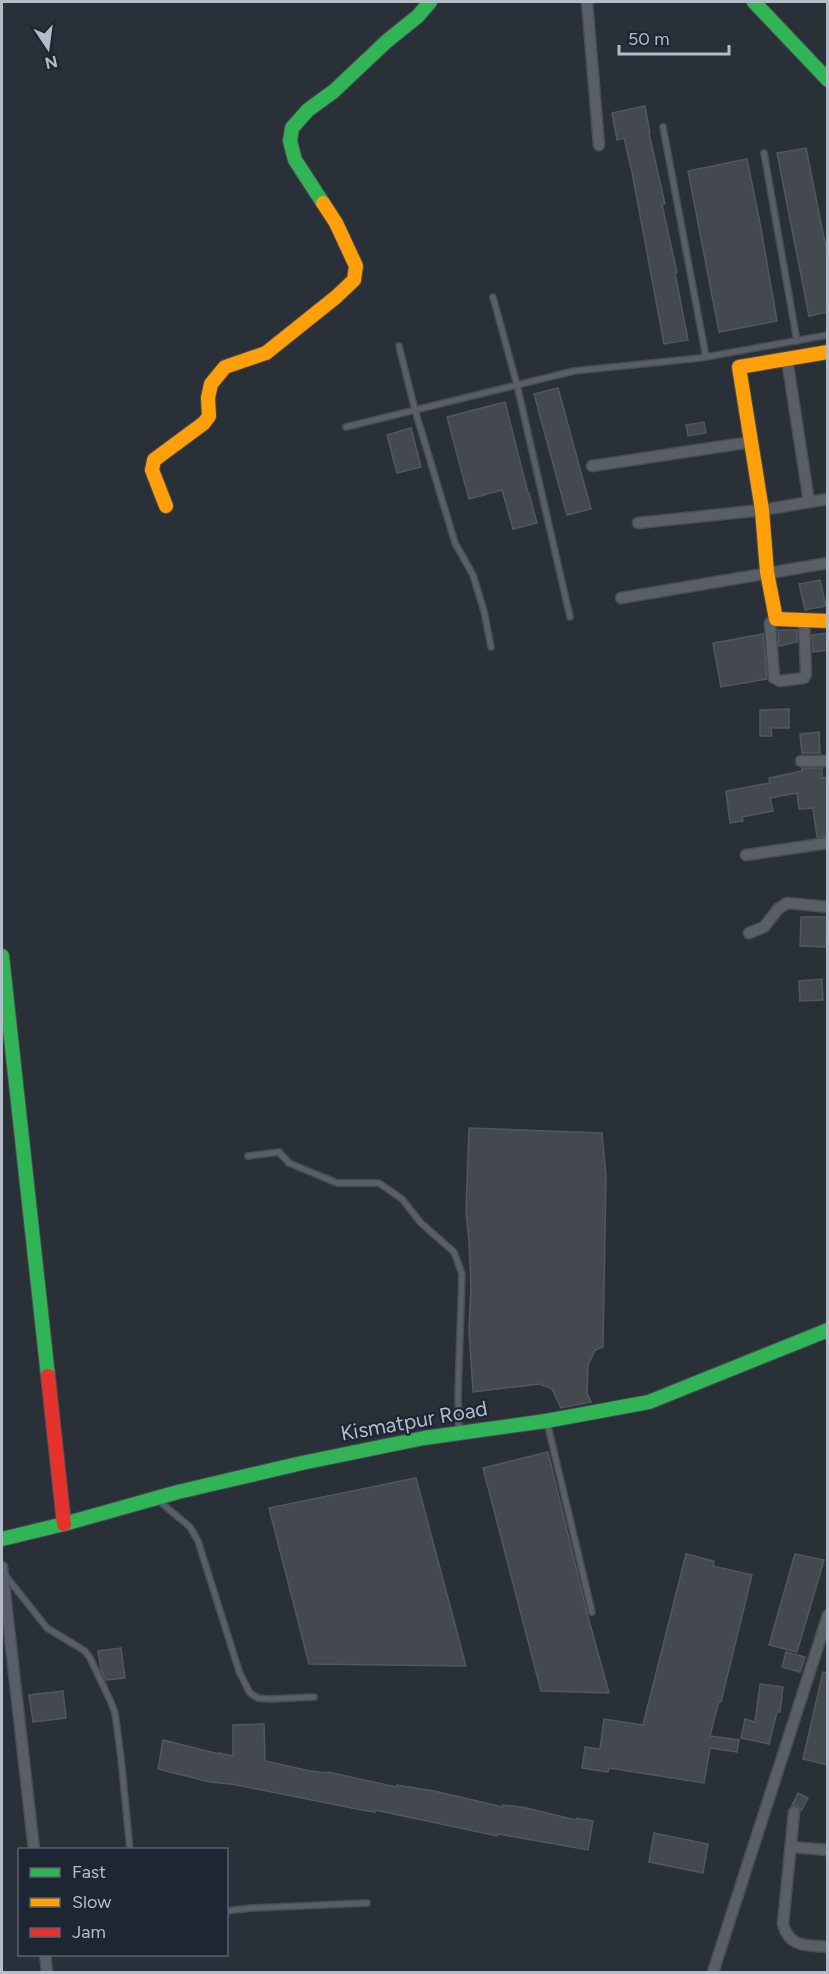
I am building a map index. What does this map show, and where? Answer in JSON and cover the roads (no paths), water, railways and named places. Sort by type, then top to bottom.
[{"type":"street","points":[[166,506],[152,465],[154,460],[204,423],[209,416],[208,398],[212,384],[218,374],[225,367],[266,353],[354,280],[356,266],[336,223],[295,160],[290,141],[292,128],[308,110],[334,91],[387,41],[418,16],[430,2]]},
{"type":"street","points":[[588,2],[598,145]]},
{"type":"street","points":[[754,2],[828,80]]},
{"type":"street","points":[[776,619],[767,572],[762,510],[739,367],[828,352]]},
{"type":"street","points":[[787,359],[809,502]]},
{"type":"street","points":[[592,466],[751,442]]},
{"type":"street","points":[[638,524],[762,510],[828,499]]},
{"type":"street","points":[[621,598],[828,563]]},
{"type":"street","points":[[804,620],[806,674],[804,678],[780,681],[774,678],[770,623],[776,619],[804,620],[828,621]]},
{"type":"street","points":[[801,761],[828,761]]},
{"type":"street","points":[[746,855],[828,843]]},
{"type":"street","points":[[749,933],[764,927],[778,909],[788,903],[828,907]]},
{"type":"street","points":[[2,956],[64,1524]]},
{"type":"street","name":"Kismatpur Road","points":[[2,1539],[156,1498],[303,1463],[424,1438],[546,1421],[649,1402],[828,1330]]},
{"type":"street","points":[[2,1567],[34,1848]]},
{"type":"street","points":[[713,1972],[828,1615]]},
{"type":"street","points":[[794,1812],[783,1924],[786,1934],[792,1941],[802,1945],[828,1947]]},
{"type":"street","points":[[791,1847],[828,1850]]},
{"type":"street","points":[[45,1956],[47,1972]]},
{"type":"lane","points":[[663,127],[706,357]]},
{"type":"lane","points":[[764,153],[797,341]]},
{"type":"lane","points":[[493,297],[517,385],[570,617]]},
{"type":"lane","points":[[346,427],[574,371],[706,357],[828,335]]},
{"type":"lane","points":[[399,346],[415,410],[455,543],[476,584],[491,647]]},
{"type":"lane","points":[[248,1156],[279,1152],[289,1163],[337,1183],[379,1183],[402,1199],[421,1223],[454,1252],[462,1274],[459,1433]]},
{"type":"lane","points":[[546,1421],[592,1612]]},
{"type":"lane","points":[[156,1498],[190,1527],[198,1541],[239,1671],[250,1693],[258,1698],[270,1699],[314,1697]]},
{"type":"lane","points":[[2,1571],[47,1628],[85,1651],[100,1679],[115,1713],[122,1758],[130,1848]]},
{"type":"lane","points":[[228,1911],[367,1904]]}]
